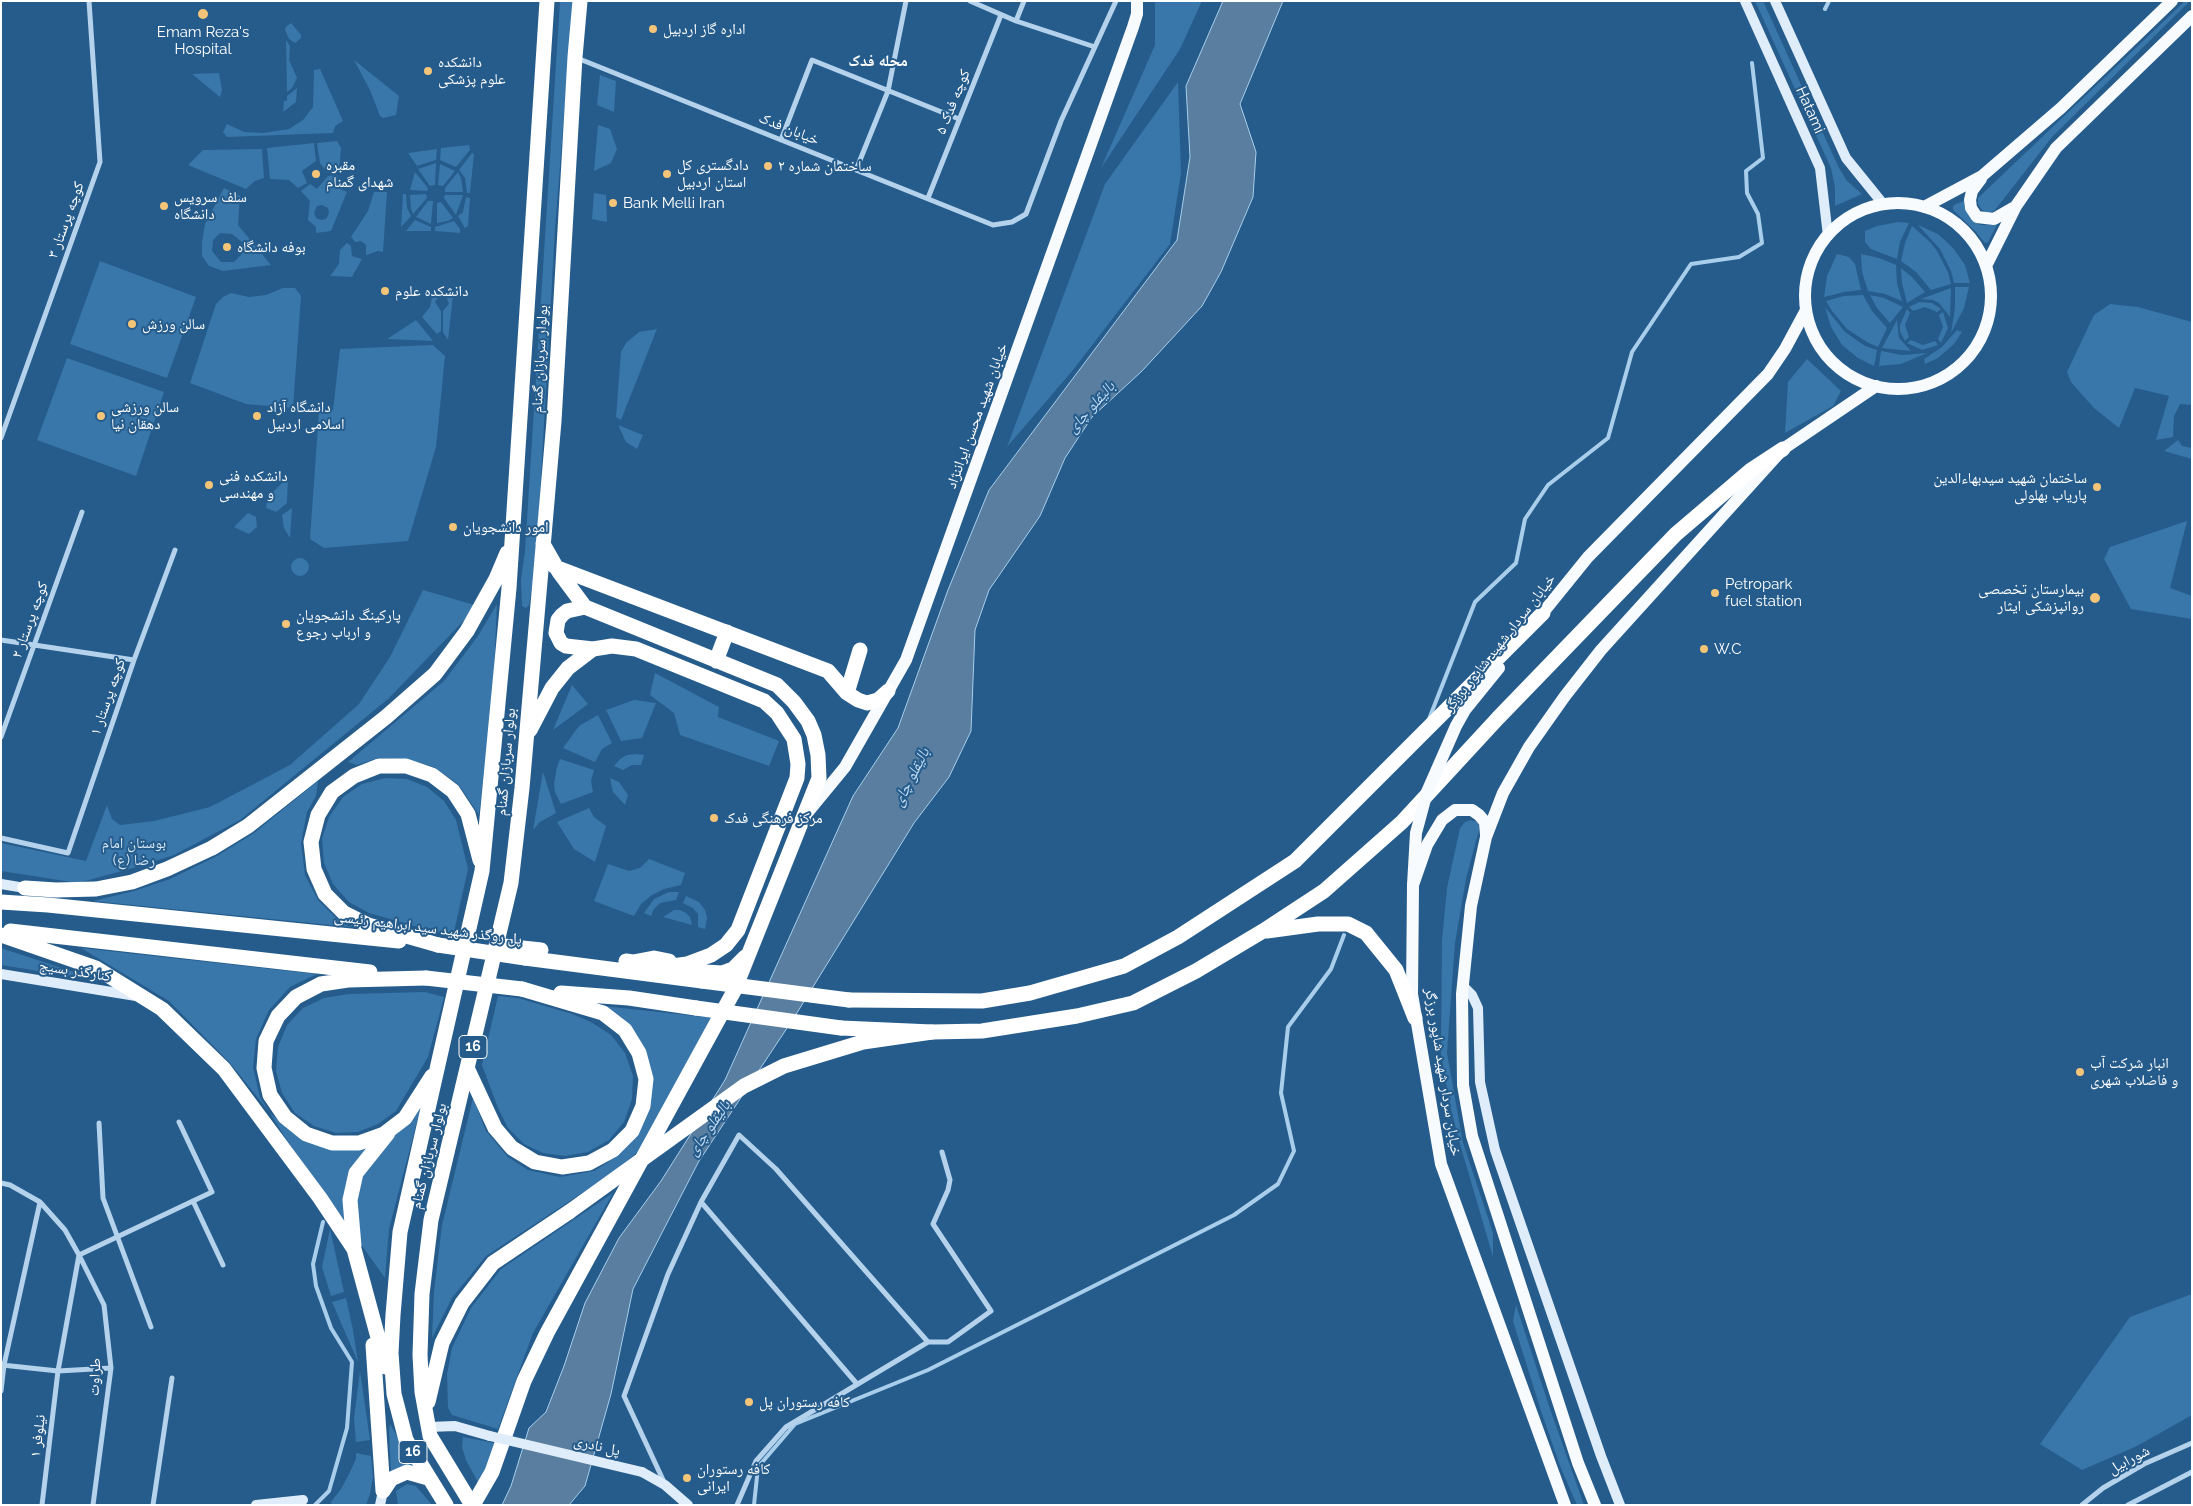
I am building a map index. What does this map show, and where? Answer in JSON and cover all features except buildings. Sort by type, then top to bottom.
[{"type":"highway","name":"بولوار سربازان گمنام","points":[[446,1505],[406,1440],[394,1394],[391,1353],[400,1232],[482,871],[509,588],[547,1]]},
{"type":"highway","name":"بولوار سربازان گمنام","points":[[471,1503],[430,1436],[420,1355],[422,1294],[431,1220],[512,883],[554,422],[575,57],[580,1]]},
{"type":"highway","points":[[1,930],[56,938],[522,989],[629,998],[841,1028],[932,1032],[982,1031],[1030,1025],[1132,1003],[1196,971],[1263,931],[1324,891],[1402,822],[1498,718],[1676,534],[1751,470],[1783,449]]},
{"type":"highway","points":[[25,888],[56,890],[96,889],[132,882],[167,869],[203,852],[248,826],[386,716],[435,674],[467,631],[496,579],[511,544]]},
{"type":"highway","points":[[471,1503],[492,1472],[524,1381],[547,1333],[734,991],[819,778],[818,755],[814,735],[808,721],[794,702],[777,686],[585,607],[556,567],[543,544]]},
{"type":"highway","points":[[556,567],[828,671],[847,693],[858,700],[867,703],[878,700],[888,691]]},
{"type":"highway","points":[[585,607],[567,611],[558,620],[556,633],[561,643],[566,646],[593,649],[612,646],[636,649],[764,701],[777,713],[787,727],[794,739],[796,750],[797,778],[738,930],[726,945],[711,955],[687,964],[636,971]]},
{"type":"highway","name":"پل روگذر شهید سید ابراهیم رئیسی","points":[[1,902],[48,905],[438,946],[849,1000],[982,1001],[1030,993],[1124,966],[1178,937],[1295,861],[1543,613]]},
{"type":"highway","points":[[716,661],[727,632]]},
{"type":"highway","points":[[526,738],[552,688],[568,668],[593,649]]},
{"type":"highway","points":[[847,693],[860,650]]},
{"type":"highway","points":[[438,946],[368,925],[344,913],[325,894],[314,869],[311,842],[318,815],[332,792],[354,776],[379,766],[406,766],[432,775],[453,792],[468,814],[482,871]]},
{"type":"highway","points":[[1263,931],[1318,924],[1348,924],[1366,933],[1396,970],[1415,1018]]},
{"type":"highway","points":[[1,935],[96,968],[162,1009],[224,1069],[320,1198],[354,1249]]},
{"type":"highway","points":[[495,952],[504,946],[633,962],[654,958],[690,971],[722,973],[733,969],[751,949]]},
{"type":"highway","points":[[426,978],[348,980],[321,984],[296,997],[278,1016],[266,1041],[264,1068],[270,1095],[285,1117],[306,1134],[332,1143],[359,1143],[384,1134],[405,1118],[440,1062]]},
{"type":"highway","points":[[468,1070],[495,1128],[512,1148],[535,1162],[562,1167],[589,1163],[613,1150],[632,1131],[643,1106],[646,1079],[640,1052],[625,1030],[603,1013],[522,989]]},
{"type":"highway","points":[[426,1411],[442,1343],[462,1303],[493,1263],[568,1212],[744,1086],[784,1066],[863,1042],[932,1032]]},
{"type":"highway","points":[[394,1126],[356,1173],[350,1200],[354,1249],[394,1394]]},
{"type":"highway","points":[[369,1308],[377,1396],[381,1498]]},
{"type":"highway","points":[[381,1498],[391,1479],[407,1472],[428,1478]]},
{"type":"main road","name":"خیابان شهید محسن ایراننژاد","points":[[802,820],[845,767],[906,660],[1133,27],[1137,14],[1137,1]]},
{"type":"main road","name":"Hatami","points":[[1745,1],[1820,168],[1828,236]]},
{"type":"main road","name":"Hatami","points":[[1775,1],[1846,158],[1884,204]]},
{"type":"main road","points":[[1924,207],[1982,176],[2061,108],[2172,1]]},
{"type":"main road","points":[[1986,266],[2016,206],[2056,148],[2192,16]]},
{"type":"main road","points":[[1982,176],[1972,191],[1970,200],[1971,208],[1977,217],[1994,219],[2016,206]]},
{"type":"main road","points":[[1884,204],[1924,207],[1942,215],[1958,226],[1976,246],[1986,266],[1990,282],[1990,309],[1982,334],[1968,356],[1948,374],[1924,385],[1898,389],[1876,386],[1848,375],[1828,357],[1813,335],[1806,310],[1805,297],[1809,271],[1820,247],[1828,236],[1847,218],[1884,204]]},
{"type":"main road","name":"خیابان سردار شهید شاپور برزگر","points":[[1565,1505],[1441,1164],[1412,994],[1413,884],[1416,834],[1427,792],[1465,710],[1588,557],[1768,374],[1785,349],[1806,310]]},
{"type":"main road","name":"خیابان سردار شهید شاپور برزگر","points":[[1595,1505],[1578,1463],[1472,1136],[1463,1085],[1463,986],[1471,906],[1486,837],[1513,773],[1565,696],[1601,650],[1783,449],[1876,386]]},
{"type":"main road","points":[[1413,884],[1431,837],[1448,814],[1455,810],[1472,810],[1485,822],[1486,837]]},
{"type":"main road","points":[[1,884],[25,888]]},
{"type":"main road","name":"کنارگذر بسیج","points":[[1,974],[143,997]]},
{"type":"main road","points":[[1463,986],[1472,996],[1478,1008],[1480,1082],[1495,1150],[1601,1456],[1620,1505]]},
{"type":"main road","name":"پل نادری","points":[[429,1427],[455,1426],[642,1472],[665,1485],[688,1505]]},
{"type":"main road","points":[[256,1505],[303,1500]]},
{"type":"street","name":"کوچه پرستار ۳","points":[[1,438],[100,162],[89,1]]},
{"type":"street","points":[[856,170],[888,91],[906,1]]},
{"type":"street","points":[[1016,21],[1024,1]]},
{"type":"street","points":[[971,2],[1016,21],[1095,47],[1116,1]]},
{"type":"street","name":"کوچه فدک ۵","points":[[928,198],[1001,15]]},
{"type":"street","name":"خیابان فدک","points":[[575,57],[993,225],[1012,222],[1026,214],[1060,121],[1095,47]]},
{"type":"street","points":[[781,140],[812,60],[959,118]]},
{"type":"street","name":"کوچه پرستار ۲","points":[[1,737],[82,512]]},
{"type":"street","name":"کوچه پرستار ۱","points":[[1,838],[68,853],[134,660],[175,550]]},
{"type":"street","points":[[1,640],[134,660]]},
{"type":"street","points":[[58,1371],[79,1255],[212,1192],[179,1122]]},
{"type":"street","points":[[99,1123],[103,1198],[151,1327]]},
{"type":"street","points":[[665,1485],[624,1396],[668,1274],[701,1202],[739,1135],[776,1169],[928,1342]]},
{"type":"street","points":[[738,1505],[756,1461],[786,1427],[928,1342],[948,1342],[991,1311],[933,1224],[948,1190],[950,1180],[942,1152]]},
{"type":"street","name":"طراوت","points":[[1,1183],[10,1185],[40,1202],[65,1230],[104,1305],[111,1368],[93,1505]]},
{"type":"street","points":[[193,1201],[223,1265]]},
{"type":"street","points":[[1,1391],[3,1365],[40,1202]]},
{"type":"street","points":[[701,1202],[856,1384]]},
{"type":"street","points":[[3,1365],[58,1371],[111,1368]]},
{"type":"street","name":"نیلوفر ۱","points":[[42,1505],[58,1371]]},
{"type":"street","points":[[153,1505],[172,1378]]},
{"type":"street","name":"شورابیل","points":[[2082,1505],[2103,1488],[2144,1464],[2192,1444]]},
{"type":"street","points":[[2128,1505],[2192,1472]]},
{"type":"green space","points":[[560,1],[573,1],[555,229],[538,530],[533,582],[529,605],[526,608],[522,606],[521,580],[525,551]]},
{"type":"green space","points":[[1155,1],[1202,1],[1180,49],[1101,168],[1155,45]]},
{"type":"green space","points":[[1755,1],[1763,1],[1838,166],[1847,181],[1862,194],[1835,206],[1835,187],[1831,168]]},
{"type":"green space","points":[[2185,1],[2190,1],[2052,137],[1995,210],[1988,214],[1981,209],[1978,204],[1978,198]]},
{"type":"green space","points":[[291,23],[301,35],[301,38],[295,43],[289,39],[285,30]]},
{"type":"green space","points":[[286,40],[290,46],[289,60],[297,78],[292,88],[287,92]]},
{"type":"green space","points":[[354,60],[399,96],[396,115],[383,118],[380,116],[370,90]]},
{"type":"green space","points":[[320,69],[343,121],[335,126],[333,133],[227,137],[223,132],[227,124],[244,132],[263,133],[289,129],[303,120],[313,107],[314,70]]},
{"type":"green space","points":[[219,73],[222,90],[220,97],[192,74]]},
{"type":"green space","points":[[600,75],[616,81],[614,112],[597,105]]},
{"type":"green space","points":[[1178,82],[1181,173],[1170,244],[1073,370],[1007,447],[1105,184]]},
{"type":"green space","points":[[297,88],[296,102],[283,112],[284,101],[287,101],[287,96]]},
{"type":"green space","points":[[598,125],[610,129],[617,149],[611,163],[594,171]]},
{"type":"green space","points":[[337,141],[341,148],[339,171],[327,172],[320,163],[317,143]]},
{"type":"green space","points":[[314,143],[316,161],[302,171],[307,183],[298,188],[289,180],[270,179],[267,148]]},
{"type":"green space","points":[[469,145],[470,150],[456,167],[440,160],[441,148]]},
{"type":"green space","points":[[262,149],[264,178],[255,181],[246,189],[188,165],[203,150]]},
{"type":"green space","points":[[437,149],[436,160],[417,166],[408,153]]},
{"type":"green space","points":[[472,153],[474,154],[470,193],[467,193],[465,178],[459,170]]},
{"type":"green space","points":[[436,163],[435,185],[430,186],[418,169]]},
{"type":"green space","points":[[440,164],[455,171],[443,186],[438,185]]},
{"type":"green space","points":[[415,172],[428,188],[427,191],[410,190]]},
{"type":"green space","points":[[458,172],[463,192],[445,192],[445,188]]},
{"type":"green space","points":[[338,175],[337,184],[340,189],[347,192],[331,231],[316,233],[316,227],[308,220],[310,201],[301,191],[310,184],[317,189],[328,176]],"holes":[[[322,205],[328,208],[329,213],[326,219],[316,218],[314,213],[317,206]]]},
{"type":"green space","points":[[224,188],[240,196],[238,225],[271,265],[223,271],[209,266],[202,256],[205,224]],"holes":[[[220,233],[232,234],[242,242],[242,254],[234,262],[221,262],[212,251],[213,240]]]},
{"type":"green space","points":[[374,192],[387,192],[383,252],[378,251],[366,255],[366,245],[361,241],[355,242],[351,237],[368,211]]},
{"type":"green space","points":[[594,193],[606,195],[607,222],[592,219]]},
{"type":"green space","points":[[403,194],[406,194],[407,208],[411,216],[401,227]]},
{"type":"green space","points":[[426,194],[427,198],[413,214],[410,195]]},
{"type":"green space","points":[[445,195],[463,195],[456,215],[444,198]]},
{"type":"green space","points":[[466,197],[470,198],[468,226],[465,228],[458,216],[463,212]]},
{"type":"green space","points":[[428,201],[433,201],[431,224],[416,217]]},
{"type":"green space","points":[[1964,201],[1964,206],[1974,222],[1981,225],[1997,225],[1988,242],[1985,243],[1953,210],[1953,206]]},
{"type":"green space","points":[[441,202],[453,218],[437,223],[437,203]]},
{"type":"green space","points":[[415,220],[431,227],[431,231],[406,231]]},
{"type":"green space","points":[[454,221],[460,229],[460,233],[435,231],[435,227]]},
{"type":"green space","points":[[1898,222],[1909,223],[1900,242],[1897,259],[1871,249],[1865,242],[1865,231],[1877,226]]},
{"type":"green space","points":[[1918,225],[1938,234],[1953,248],[1965,265],[1970,283],[1954,283],[1951,271],[1940,249]]},
{"type":"green space","points":[[1912,226],[1937,251],[1948,272],[1951,284],[1931,290],[1916,272],[1901,261],[1905,243]]},
{"type":"green space","points":[[347,243],[351,246],[352,256],[362,259],[352,277],[330,276],[339,264],[340,250]]},
{"type":"green space","points":[[1837,254],[1849,257],[1855,264],[1861,290],[1824,297],[1827,276]]},
{"type":"green space","points":[[1861,254],[1879,258],[1896,265],[1897,283],[1902,301],[1885,294],[1868,291],[1862,272]]},
{"type":"green space","name":"سالن ورزش","points":[[100,261],[196,297],[167,378],[70,344]]},
{"type":"green space","points":[[1901,268],[1925,292],[1907,303],[1902,283]]},
{"type":"green space","points":[[1955,287],[1969,287],[1964,308],[1951,333],[1955,308]]},
{"type":"green space","points":[[283,288],[295,288],[301,296],[293,408],[246,404],[190,383],[216,304],[223,297],[231,293],[249,297],[266,295]]},
{"type":"green space","points":[[1951,288],[1950,317],[1939,303],[1933,300],[1921,299]]},
{"type":"green space","points":[[433,293],[441,293],[435,302],[441,311],[441,331],[437,334],[422,317],[430,307]]},
{"type":"green space","points":[[445,294],[453,295],[448,340],[443,332],[443,311],[449,304]]},
{"type":"green space","points":[[1863,295],[1872,311],[1887,328],[1878,347],[1847,329],[1826,301],[1844,296]]},
{"type":"green space","points":[[1870,295],[1884,298],[1903,307],[1890,323],[1877,308]]},
{"type":"green space","points":[[1919,302],[1932,303],[1941,309],[1937,312],[1925,307],[1913,311],[1909,307]]},
{"type":"green space","points":[[2110,304],[2138,307],[2192,322],[2192,405],[2180,404],[2174,416],[2173,437],[2156,440],[2169,396],[2135,388],[2119,428],[2094,408],[2071,382],[2067,372],[2094,315]]},
{"type":"green space","points":[[1825,307],[1845,332],[1865,346],[1877,350],[1874,366],[1858,358],[1842,345],[1831,327]]},
{"type":"green space","points":[[1907,309],[1910,313],[1905,325],[1909,337],[1905,341],[1900,331],[1900,325]]},
{"type":"green space","points":[[1943,312],[1948,328],[1941,343],[1938,339],[1943,327],[1939,315]]},
{"type":"green space","points":[[416,320],[433,341],[387,339]]},
{"type":"green space","points":[[1897,320],[1899,338],[1911,351],[1882,348]]},
{"type":"green space","points":[[657,329],[621,420],[616,417],[621,352],[626,343],[639,332]]},
{"type":"green space","points":[[1957,330],[1962,332],[1954,344],[1938,358],[1925,364],[1924,359],[1942,347]]},
{"type":"green space","points":[[1911,340],[1923,345],[1935,341],[1938,345],[1922,350],[1907,343]]},
{"type":"green space","points":[[433,345],[445,356],[436,447],[408,541],[324,548],[310,539],[319,411],[333,410],[340,349]]},
{"type":"green space","points":[[1881,351],[1902,355],[1927,353],[1901,364],[1879,366]]},
{"type":"green space","name":"سالن ورزشی دهقان نیا","points":[[67,358],[164,392],[136,476],[37,440]]},
{"type":"green space","points":[[1807,359],[1841,391],[1833,406],[1785,433],[1788,382]]},
{"type":"green space","points":[[618,425],[643,435],[637,449],[626,442]]},
{"type":"green space","points":[[2178,440],[2182,446],[2192,448],[2192,459],[2164,451]]},
{"type":"green space","points":[[288,477],[287,503],[276,512],[266,508],[268,497]]},
{"type":"green space","points":[[292,508],[290,538],[284,528],[282,515]]},
{"type":"green space","points":[[248,513],[256,517],[257,527],[249,534],[234,527]]},
{"type":"green space","points":[[2187,521],[2170,588],[2192,596],[2192,619],[2131,609],[2104,559],[2110,547]]},
{"type":"green space","points":[[296,558],[304,558],[309,563],[307,574],[296,576],[291,571],[291,563]]},
{"type":"green space","name":"بوستان امام رضا (ع)","points":[[423,590],[478,606],[388,699],[240,820],[174,855],[78,883],[1,871],[1,843],[86,861],[107,805],[112,819],[120,825],[154,821],[210,807],[290,765],[359,704],[390,657]]},
{"type":"green space","points":[[497,604],[493,694],[479,815],[459,785],[434,767],[407,759],[378,758],[357,765],[348,762],[444,681],[478,636]]},
{"type":"green space","points":[[655,673],[719,707],[718,717],[779,741],[769,766],[680,735],[674,713],[650,695]]},
{"type":"green space","points":[[572,685],[588,704],[553,730]]},
{"type":"green space","points":[[634,700],[656,703],[642,738],[621,741],[606,710]]},
{"type":"green space","points":[[598,715],[612,743],[602,749],[595,762],[563,748],[579,726]]},
{"type":"green space","points":[[627,755],[644,755],[641,765],[632,765],[623,770],[614,766]]},
{"type":"green space","points":[[560,759],[594,770],[591,781],[593,792],[561,804],[555,792],[554,784]]},
{"type":"green space","points":[[543,772],[556,813],[540,822],[533,830]]},
{"type":"green space","points":[[385,778],[407,779],[427,787],[444,801],[456,820],[468,869],[454,932],[443,934],[369,913],[349,902],[333,884],[324,863],[322,839],[329,817],[343,797],[362,784]]},
{"type":"green space","points":[[610,778],[619,782],[628,795],[625,805],[613,792]]},
{"type":"green space","points":[[318,781],[316,796],[307,812],[301,843],[305,875],[318,900],[337,919],[350,927],[93,901],[134,891],[170,879],[217,856],[254,833]]},
{"type":"green space","points":[[589,808],[594,817],[606,826],[595,862],[574,849],[557,822]]},
{"type":"green space","points":[[1471,820],[1477,822],[1480,826],[1466,879],[1455,943],[1447,1053],[1463,1143],[1493,1233],[1493,1257],[1450,1105],[1441,1053],[1442,940],[1447,888],[1460,828],[1465,822]]},
{"type":"green space","points":[[649,859],[685,873],[681,885],[664,889],[652,895],[641,904],[634,916],[594,901],[608,864],[629,871],[640,868]]},
{"type":"green space","points":[[669,892],[679,892],[676,900],[660,903],[654,909],[651,916],[644,913],[654,899]]},
{"type":"green space","points":[[686,896],[699,902],[705,910],[707,918],[705,929],[698,927],[698,914],[693,908],[683,903]]},
{"type":"green space","points":[[674,910],[686,913],[690,917],[692,925],[663,917]]},
{"type":"green space","points":[[1,948],[104,982],[1,965]]},
{"type":"green space","points":[[81,948],[317,974],[290,987],[269,1010],[256,1039],[253,1067],[260,1097],[270,1113],[230,1063],[169,1001]]},
{"type":"green space","points":[[425,992],[444,997],[428,1057],[396,1111],[378,1124],[358,1132],[336,1133],[314,1126],[295,1113],[282,1093],[276,1071],[278,1047],[287,1025],[303,1008],[324,998],[349,994]]},
{"type":"green space","points":[[498,996],[518,998],[572,1014],[591,1022],[611,1035],[625,1053],[633,1076],[632,1099],[624,1122],[609,1140],[588,1152],[565,1156],[543,1153],[524,1144],[508,1128],[498,1108],[482,1065]]},
{"type":"green space","points":[[603,1006],[714,1018],[645,1146],[614,1172],[486,1256],[452,1298],[432,1338],[434,1292],[442,1225],[473,1098],[486,1131],[508,1157],[528,1170],[560,1177],[594,1171],[607,1163],[635,1136],[652,1081]]},
{"type":"green space","points":[[421,1106],[389,1229],[385,1278],[286,1139],[270,1113],[303,1141],[359,1149]]},
{"type":"green space","points":[[613,1193],[533,1333],[498,1429],[452,1415],[448,1408],[447,1374],[452,1348],[471,1308],[501,1269]]},
{"type":"green space","points":[[330,1229],[344,1292],[331,1296],[322,1267]]},
{"type":"green space","points":[[2192,1294],[2192,1415],[2137,1446],[2082,1470],[2040,1444],[2130,1317]]},
{"type":"green space","points":[[346,1298],[353,1330],[358,1362],[332,1302]]},
{"type":"green space","points":[[1516,1305],[1584,1505],[1577,1505],[1560,1466],[1541,1411],[1513,1321]]},
{"type":"green space","points":[[360,1371],[370,1440],[356,1442],[354,1418]]},
{"type":"green space","points":[[390,1424],[415,1467],[391,1474],[389,1431]]},
{"type":"green space","points":[[463,1437],[494,1443],[488,1466],[479,1484],[466,1460],[462,1447]]},
{"type":"green space","points":[[356,1453],[371,1456],[373,1477],[366,1505],[335,1505],[330,1503],[348,1476],[356,1459]]},
{"type":"green space","points":[[407,1484],[416,1486],[432,1505],[398,1505],[396,1491]]},
{"type":"water","name":"بالیقلو چای","points":[[1223,1],[1283,1],[1240,104],[1256,152],[1253,197],[1221,272],[1202,306],[1142,371],[1092,417],[1065,458],[1040,516],[989,590],[975,630],[971,731],[949,777],[914,823],[795,1016],[699,1161],[633,1289],[611,1394],[585,1486],[569,1505],[502,1505],[511,1486],[529,1428],[546,1412],[585,1303],[619,1238],[661,1181],[725,1080],[853,796],[898,728],[948,590],[989,490],[1177,240],[1190,157],[1186,86]]},
{"type":"waterway","points":[[1825,9],[1829,1]]},
{"type":"waterway","points":[[1429,719],[1475,602],[1516,563],[1525,519],[1548,485],[1608,438],[1632,352],[1691,264],[1739,257],[1762,243],[1758,214],[1747,193],[1746,171],[1763,158],[1752,63]]},
{"type":"waterway","points":[[754,1505],[758,1467],[795,1424],[928,1370],[1234,1215],[1278,1184],[1294,1151],[1281,1093],[1288,1027],[1331,969],[1344,935]]},
{"type":"waterway","points":[[315,1505],[329,1491],[347,1428],[352,1362],[331,1328],[316,1286],[313,1264],[323,1222]]},
{"type":"place","name":"Emam Reza's Hospital","points":[[203,14]]},
{"type":"place","name":"اداره گاز اردبیل","points":[[653,29]]},
{"type":"place","name":"دانشکده علوم پزشکی","points":[[428,71]]},
{"type":"place","name":"ساختمان شماره ۲","points":[[768,166]]},
{"type":"place","name":"مقبره شهدای گمنام","points":[[316,174]]},
{"type":"place","name":"دادگستری کل استان اردبیل","points":[[667,174]]},
{"type":"place","name":"Bank Melli Iran","points":[[613,203]]},
{"type":"place","name":"سلف سرویس دانشگاه","points":[[164,206]]},
{"type":"place","name":"بوفه دانشگاه","points":[[227,247]]},
{"type":"place","name":"دانشکده علوم","points":[[385,291]]},
{"type":"place","name":"سالن ورزش","points":[[132,324]]},
{"type":"place","name":"سالن ورزشی دهقان نیا","points":[[101,416]]},
{"type":"place","name":"دانشگاه آزاد اسلامی اردبیل","points":[[257,416]]},
{"type":"place","name":"دانشکده فنی و مهندسی","points":[[209,485]]},
{"type":"place","name":"ساختمان شهید سیدبهاءالدین پاریاب بهلولی","points":[[2097,487]]},
{"type":"place","name":"امور دانشجویان","points":[[453,527]]},
{"type":"place","name":"Petropark fuel station","points":[[1715,593]]},
{"type":"place","name":"بیمارستان تخصصی روانپزشکی ایثار","points":[[2095,598]]},
{"type":"place","name":"پارکینگ دانشجویان و ارباب رجوع","points":[[286,624]]},
{"type":"place","name":"W.C","points":[[1704,649]]},
{"type":"place","name":"مرکز فرهنگی فدک","points":[[714,818]]},
{"type":"place","name":"انبار شرکت آب و فاضلاب شهری","points":[[2080,1072]]},
{"type":"place","name":"کافه رستوران پل","points":[[749,1402]]},
{"type":"place","name":"کافه رستوران ایرانی","points":[[687,1478]]},
{"type":"district","name":"محله فدک","points":[[878,61]]}]
